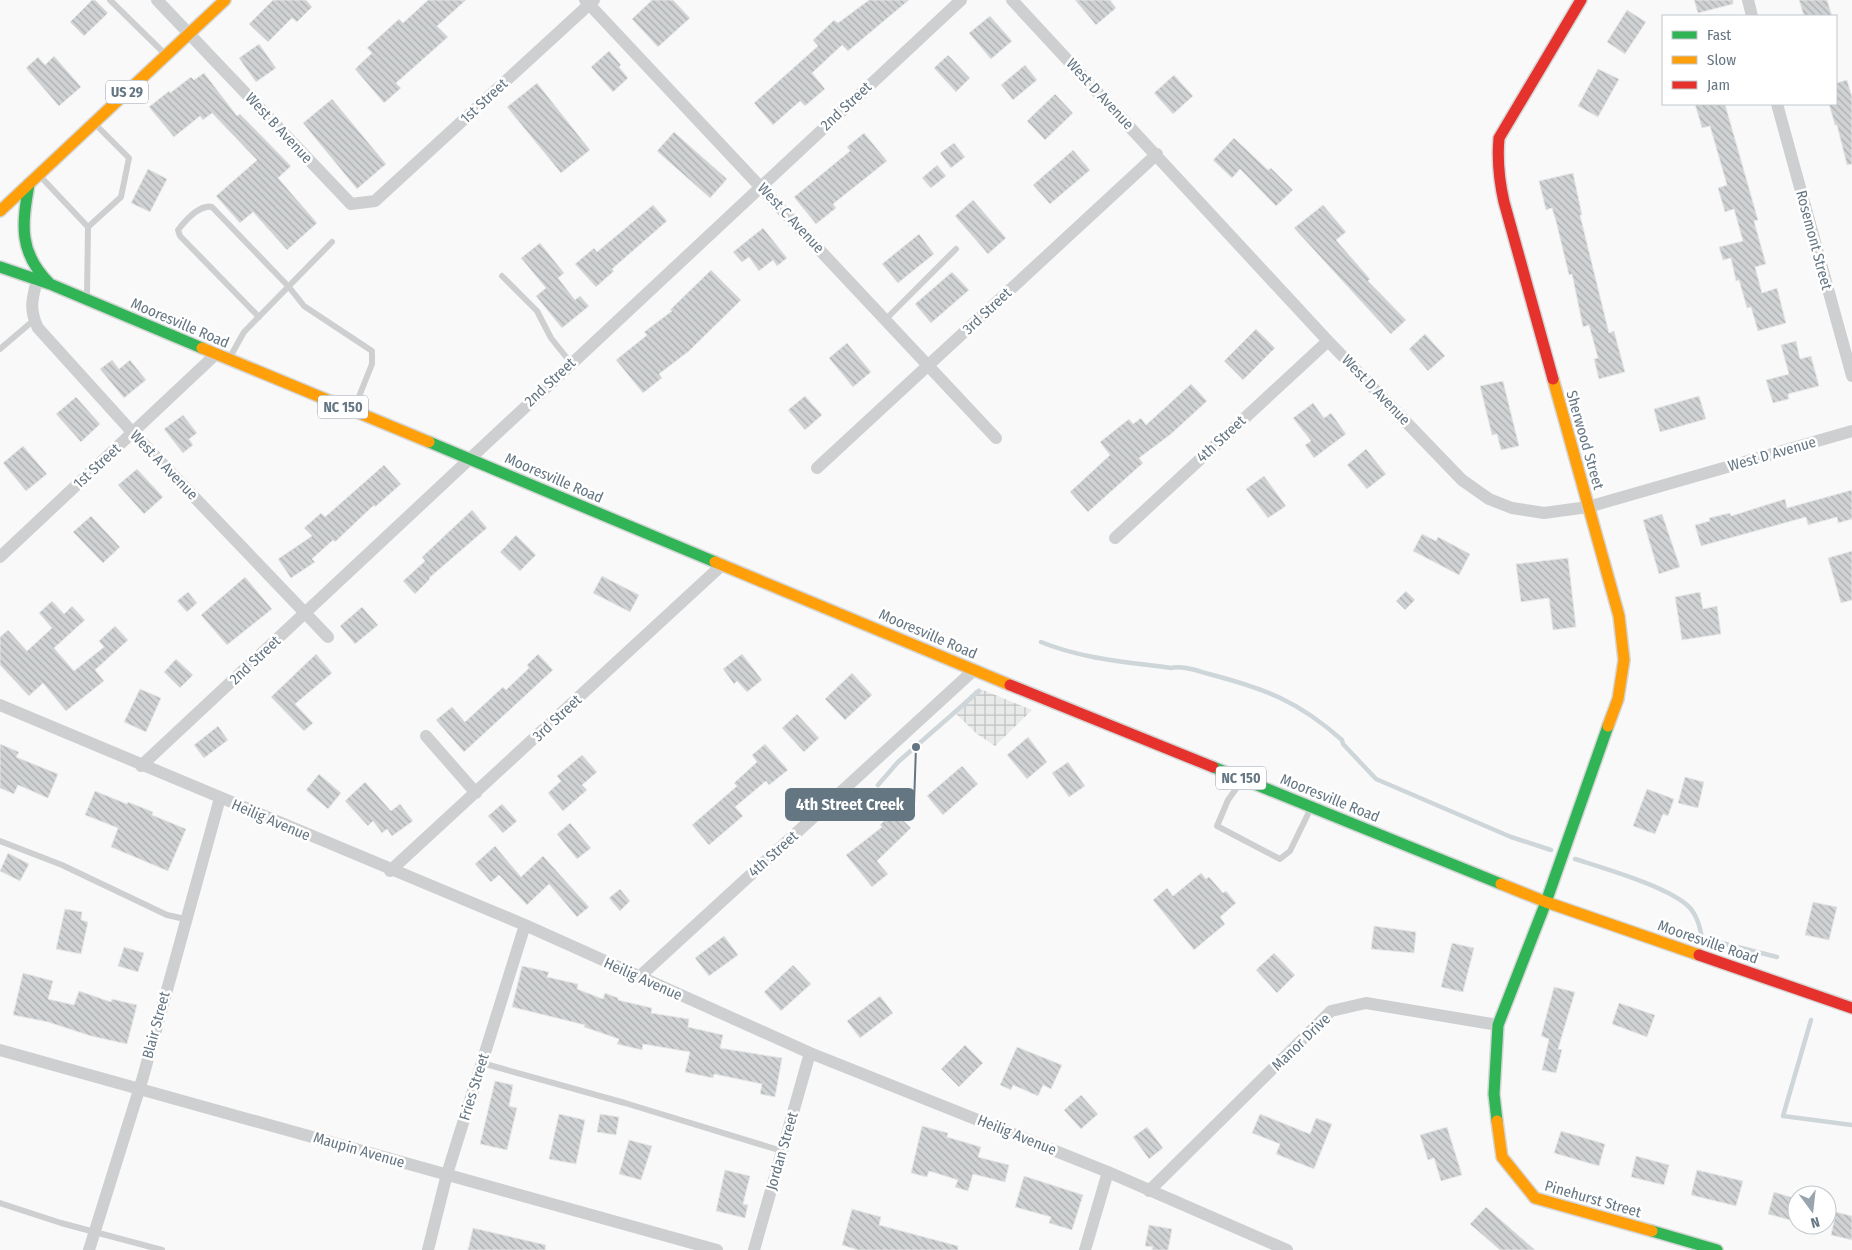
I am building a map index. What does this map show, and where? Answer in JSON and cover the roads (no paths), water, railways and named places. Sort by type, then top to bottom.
[{"type":"main road","name":"US 29","points":[[0,211],[225,0]]},
{"type":"main road","name":"Sherwood Street","points":[[1546,902],[1618,699],[1624,660],[1619,616],[1506,212],[1499,182],[1497,158],[1499,138],[1581,0]]},
{"type":"main road","points":[[29,184],[24,226],[25,244],[30,260],[50,284]]},
{"type":"main road","name":"Mooresville Road","points":[[0,267],[50,284],[215,355],[469,458],[974,670],[1546,902],[1852,1008]]},
{"type":"main road","name":"Pinehurst Street","points":[[1546,902],[1498,1025],[1494,1094],[1502,1157],[1535,1198],[1717,1250]]},
{"type":"street","points":[[157,0],[190,34]]},
{"type":"street","name":"2nd Street","points":[[141,766],[760,185],[961,0]]},
{"type":"street","name":"West D Avenue","points":[[1012,0],[1328,340],[1462,480],[1489,499],[1512,508],[1544,513],[1588,507],[1852,431]]},
{"type":"street","points":[[1748,0],[1752,15]]},
{"type":"street","name":"West C Avenue","points":[[589,1],[996,438]]},
{"type":"street","name":"1st Street","points":[[375,201],[589,1]]},
{"type":"street","name":"West B Avenue","points":[[190,34],[351,204],[375,201]]},
{"type":"street","name":"Rosemont Street","points":[[1776,105],[1852,376]]},
{"type":"street","name":"3rd Street","points":[[817,468],[1157,154]]},
{"type":"street","points":[[34,320],[30,304],[37,280]]},
{"type":"street","name":"West A Avenue","points":[[34,320],[38,328],[133,433],[328,637]]},
{"type":"street","name":"4th Street","points":[[1115,538],[1328,340]]},
{"type":"street","name":"1st Street","points":[[0,557],[215,355]]},
{"type":"street","name":"3rd Street","points":[[390,871],[722,565]]},
{"type":"street","name":"4th Street","points":[[638,978],[974,670]]},
{"type":"street","name":"Heilig Avenue","points":[[0,705],[390,871],[525,926],[638,978],[810,1052],[1108,1172],[1287,1250]]},
{"type":"street","points":[[426,736],[476,793]]},
{"type":"street","name":"Blair Street","points":[[89,1250],[138,1087],[184,919],[220,798]]},
{"type":"street","name":"Fries Street","points":[[428,1250],[447,1174],[525,926]]},
{"type":"street","name":"Manor Drive","points":[[1149,1191],[1331,1011],[1366,1003],[1498,1025]]},
{"type":"street","name":"Maupin Avenue","points":[[0,1050],[717,1250]]},
{"type":"street","name":"Jordan Street","points":[[754,1250],[810,1052]]},
{"type":"street","points":[[1085,1250],[1108,1172]]},
{"type":"lane","points":[[110,0],[166,56]]},
{"type":"lane","points":[[88,227],[121,197],[129,158],[94,124]]},
{"type":"lane","points":[[39,175],[88,227],[87,300]]},
{"type":"lane","points":[[259,317],[180,236],[178,230],[199,209],[208,206],[212,208],[289,287],[304,306],[372,351],[372,364],[353,411]]},
{"type":"lane","points":[[228,360],[244,332],[332,242]]},
{"type":"lane","points":[[886,319],[956,249]]},
{"type":"lane","points":[[502,276],[537,311],[551,338],[571,362]]},
{"type":"lane","points":[[0,349],[34,320]]},
{"type":"lane","points":[[1243,779],[1228,800],[1217,826],[1280,859],[1290,851],[1312,807]]},
{"type":"lane","points":[[0,841],[62,865],[167,914],[184,919]]},
{"type":"lane","points":[[482,1063],[625,1103],[782,1151]]},
{"type":"lane","points":[[0,1203],[94,1232],[162,1250]]},
{"type":"waterway","points":[[1041,642],[1057,648],[1105,659],[1190,669],[1265,691],[1311,715],[1342,740],[1343,744],[1376,779],[1511,837],[1551,850]]},
{"type":"waterway","points":[[878,785],[898,762],[979,691]]},
{"type":"waterway","points":[[1575,859],[1637,879],[1682,901],[1691,909],[1695,916],[1702,938],[1777,957]]},
{"type":"waterway","points":[[1811,1020],[1783,1116],[1852,1125]]},
{"type":"place","name":"4th Street Creek","points":[[916,747]]}]
